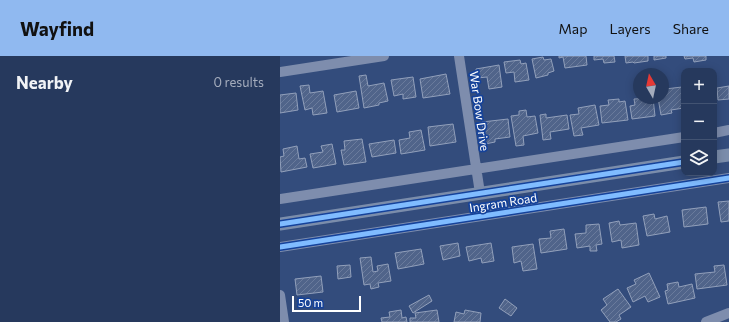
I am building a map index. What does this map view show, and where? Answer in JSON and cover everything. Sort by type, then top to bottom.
[{"type":"main road","points":[[717,157],[729,155]]},
{"type":"main road","name":"Ingram Road","points":[[280,224],[681,162]]},
{"type":"street","points":[[280,72],[384,56]]},
{"type":"street","name":"War Bow Drive","points":[[459,56],[480,193]]},
{"type":"street","points":[[717,132],[729,130]]},
{"type":"street","points":[[280,199],[681,137]]},
{"type":"street","name":"Ingram Road","points":[[280,247],[729,178]]},
{"type":"street","points":[[280,295],[284,322]]},
{"type":"street","points":[[706,322],[729,313]]},
{"type":"building","points":[[559,56],[586,56],[587,65],[565,68],[563,57],[559,58]]},
{"type":"building","points":[[594,56],[614,56],[615,62],[604,63],[603,59],[594,60]]},
{"type":"building","points":[[625,56],[648,56],[648,61],[626,63]]},
{"type":"building","points":[[654,56],[666,56],[666,58],[654,60]]},
{"type":"building","points":[[684,56],[706,56],[706,60],[694,62],[693,58],[685,59]]},
{"type":"building","points":[[543,57],[544,60],[551,59],[554,71],[548,73],[548,75],[536,78],[532,59]]},
{"type":"building","points":[[520,60],[521,64],[526,63],[529,80],[515,82],[514,72],[506,73],[504,62]]},
{"type":"building","points":[[499,65],[502,87],[489,89],[487,77],[477,78],[476,69]]},
{"type":"building","points":[[446,74],[450,94],[423,98],[420,79]]},
{"type":"building","points":[[366,75],[368,86],[384,83],[388,101],[379,103],[379,105],[364,108],[359,76]]},
{"type":"building","points":[[413,77],[416,97],[403,99],[403,94],[394,96],[391,80]]},
{"type":"building","points":[[309,85],[310,93],[323,91],[327,113],[313,115],[312,108],[305,110],[300,86]]},
{"type":"building","points":[[729,86],[729,99],[718,100],[717,88]]},
{"type":"building","points":[[681,87],[681,108],[671,110],[672,113],[661,115],[659,104],[669,104],[669,89]]},
{"type":"building","points":[[356,91],[359,108],[337,112],[334,95]]},
{"type":"building","points":[[296,93],[298,110],[280,113],[280,95]]},
{"type":"building","points":[[619,99],[619,102],[625,101],[628,120],[602,123],[600,106],[609,105],[608,100]]},
{"type":"building","points":[[654,104],[655,116],[632,119],[630,106]]},
{"type":"building","points":[[595,105],[599,125],[581,128],[583,135],[574,136],[570,115],[579,114],[578,108]]},
{"type":"building","points":[[526,110],[527,117],[535,116],[538,133],[523,136],[524,145],[516,146],[511,116],[519,115],[519,111]]},
{"type":"building","points":[[546,114],[546,118],[567,115],[569,129],[550,132],[551,139],[543,140],[540,115]]},
{"type":"building","points":[[508,119],[510,137],[495,139],[495,142],[485,144],[482,122]]},
{"type":"building","points":[[453,124],[456,142],[430,146],[428,127]]},
{"type":"building","points":[[421,130],[425,150],[401,154],[399,140],[410,138],[409,132]]},
{"type":"building","points":[[362,139],[366,162],[344,165],[341,150],[345,150],[344,141]]},
{"type":"building","points":[[394,140],[396,153],[372,157],[369,144]]},
{"type":"building","points":[[332,144],[336,164],[313,168],[310,154],[323,152],[321,146]]},
{"type":"building","points":[[297,146],[299,159],[305,158],[307,167],[281,172],[280,157],[284,156],[283,149]]},
{"type":"building","points":[[729,201],[729,221],[721,222],[718,202]]},
{"type":"building","points":[[706,207],[708,224],[684,227],[682,210]]},
{"type":"building","points":[[654,214],[655,219],[667,216],[670,232],[647,236],[643,216]]},
{"type":"building","points":[[619,221],[620,225],[636,223],[639,245],[622,248],[621,240],[612,242],[609,223]]},
{"type":"building","points":[[599,224],[602,244],[596,245],[597,251],[590,251],[590,246],[577,248],[575,234],[586,233],[586,225]]},
{"type":"building","points":[[564,229],[567,249],[541,253],[539,239],[551,238],[550,231]]},
{"type":"building","points":[[458,243],[460,256],[443,260],[440,246]]},
{"type":"building","points":[[491,243],[494,261],[482,263],[481,258],[469,261],[466,247]]},
{"type":"building","points":[[533,244],[537,269],[523,271],[521,261],[514,263],[512,247]]},
{"type":"building","points":[[421,249],[424,264],[398,269],[395,253]]},
{"type":"building","points":[[371,257],[373,272],[378,271],[377,266],[388,264],[391,281],[378,283],[379,287],[371,289],[370,284],[364,285],[360,258]]},
{"type":"building","points":[[350,265],[351,277],[338,279],[337,266]]},
{"type":"building","points":[[724,265],[727,285],[697,289],[695,274],[715,272],[714,266]]},
{"type":"building","points":[[649,273],[660,297],[648,302],[645,296],[633,302],[627,288],[636,284],[634,280]]},
{"type":"building","points":[[321,276],[323,292],[297,295],[295,279]]},
{"type":"building","points":[[678,282],[679,287],[692,284],[695,298],[668,304],[665,291],[668,290],[667,284]]},
{"type":"building","points":[[618,289],[631,307],[619,315],[621,319],[616,322],[610,322],[601,310],[607,305],[603,299]]},
{"type":"building","points":[[429,295],[432,301],[413,313],[409,306]]},
{"type":"building","points":[[505,299],[517,308],[511,316],[499,308]]},
{"type":"building","points":[[401,310],[402,318],[406,317],[407,322],[382,322],[381,318],[390,317],[389,312]]},
{"type":"building","points":[[437,310],[439,322],[410,322],[410,318],[416,318],[415,313]]},
{"type":"building","points":[[465,310],[481,313],[480,322],[454,322],[456,312],[464,314]]},
{"type":"cycle path","points":[[280,224],[681,162]]},
{"type":"cycle path","points":[[280,247],[729,178]]}]
